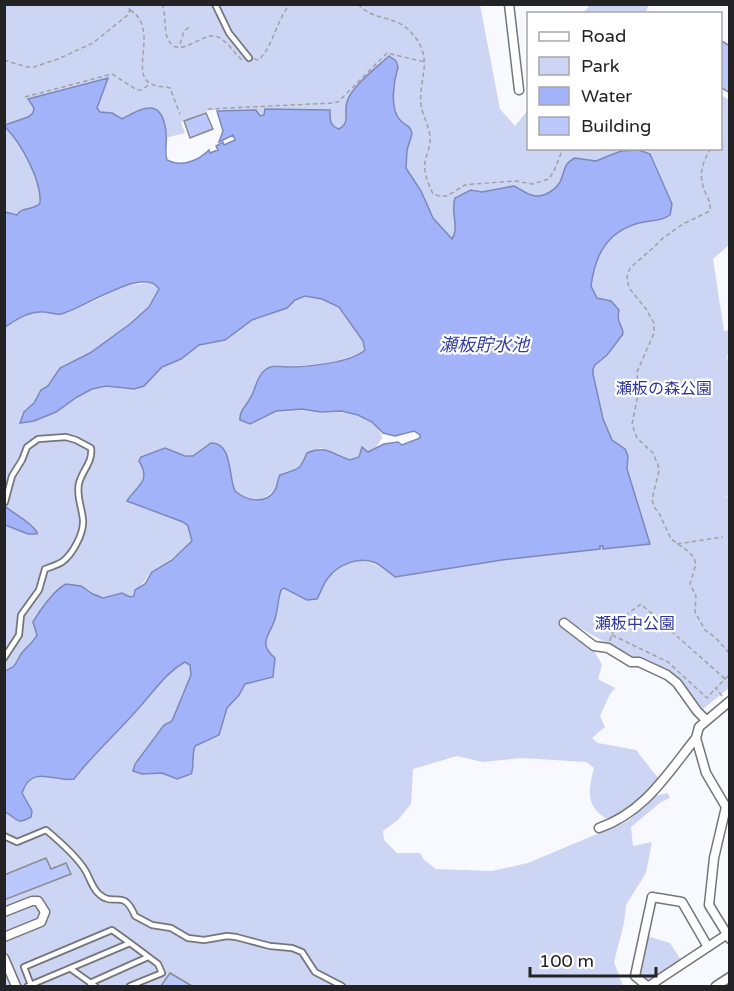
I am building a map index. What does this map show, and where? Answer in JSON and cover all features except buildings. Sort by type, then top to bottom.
[{"type":"street","points":[[509,4],[519,90]]},
{"type":"street","points":[[564,623],[594,645],[608,648],[631,662],[667,675],[677,683],[706,720]]},
{"type":"street","points":[[599,828],[628,815],[645,800],[696,738],[699,728],[728,701]]},
{"type":"street","points":[[696,738],[706,773],[726,807],[714,858],[709,905],[728,937],[708,947],[648,987],[635,976],[652,897],[682,902],[708,947]]},
{"type":"street","points":[[4,912],[33,900],[38,901],[45,912],[41,922],[4,937]]},
{"type":"street","points":[[4,958],[16,987]]},
{"type":"street","points":[[716,987],[729,977]]},
{"type":"lane","points":[[215,4],[229,33],[249,58]]},
{"type":"lane","points":[[4,502],[12,476],[27,447],[38,439],[66,437],[91,448],[91,461],[82,473],[78,485],[78,500],[83,524],[76,545],[60,564],[45,569],[39,590],[21,615],[19,635],[4,658]]},
{"type":"lane","points":[[4,836],[17,842],[46,830],[84,868],[97,892],[105,898],[126,901],[131,905],[135,916],[152,925],[171,928],[188,938],[204,940],[236,936],[270,946],[292,948],[302,952],[315,972],[342,987]]},
{"type":"lane","points":[[130,943],[30,986],[24,967],[112,930],[130,943],[148,957],[159,964],[162,973],[130,987]]},
{"type":"lane","points":[[71,969],[92,985],[148,957]]},
{"type":"path","points":[[4,60],[34,67],[58,59],[93,43],[129,14],[129,4]]},
{"type":"path","points":[[358,4],[367,13],[401,25],[410,31],[419,44],[425,62],[421,102],[431,138],[424,168],[433,194],[447,196],[465,185],[516,181],[532,184],[549,179],[562,150]]},
{"type":"path","points":[[129,10],[137,14],[142,23],[144,32],[142,66],[147,81],[150,84],[170,88],[180,114]]},
{"type":"path","points":[[179,46],[184,31],[191,26]]},
{"type":"path","points":[[208,109],[338,102],[387,53],[425,62]]},
{"type":"path","points":[[25,97],[112,74],[137,90],[150,84]]},
{"type":"path","points":[[710,150],[703,162],[701,180],[710,202],[710,211],[683,224],[663,238],[630,268],[627,278],[629,288],[654,323],[654,333],[637,372],[638,395],[633,424],[637,438],[653,453],[658,465],[659,471],[652,499],[666,533],[688,552],[696,564],[690,584],[696,596],[695,612],[705,630],[716,638],[729,654]]},
{"type":"path","points":[[677,544],[723,537]]},
{"type":"path","points":[[608,648],[611,634],[621,618],[641,604],[724,679]]},
{"type":"path","points":[[728,701],[716,688],[729,675]]},
{"type":"green space","points":[[590,4],[649,5],[646,12],[584,12]]},
{"type":"green space","points":[[4,5],[480,5],[500,109],[515,126],[527,111],[527,150],[639,150],[621,151],[596,161],[580,158],[563,171],[557,187],[548,194],[537,196],[524,193],[514,186],[482,192],[473,189],[457,196],[452,240],[433,218],[406,168],[406,150],[412,134],[409,127],[400,120],[394,108],[394,86],[398,66],[346,116],[344,126],[339,129],[332,124],[329,110],[265,109],[264,115],[259,116],[255,110],[210,110],[181,122],[185,133],[165,138],[140,110],[122,119],[112,113],[101,112],[97,108],[108,79],[30,102],[34,108],[33,113],[6,125],[34,174],[38,184],[40,203],[13,215],[4,212]]},
{"type":"green space","points":[[722,96],[729,100],[729,245],[713,259],[724,331],[730,330],[729,355],[727,356],[730,369],[730,496],[724,497],[730,497],[729,688],[703,709],[670,671],[643,658],[632,657],[578,627],[574,635],[592,647],[602,665],[598,679],[615,688],[600,716],[605,727],[592,738],[598,743],[636,750],[658,778],[642,797],[630,808],[609,820],[601,815],[592,804],[590,784],[594,768],[586,762],[521,758],[483,762],[457,756],[413,769],[411,804],[398,820],[383,831],[384,840],[397,853],[420,853],[424,860],[436,869],[492,871],[528,863],[628,821],[654,796],[668,793],[670,798],[661,802],[631,827],[633,846],[652,842],[646,873],[626,905],[614,962],[623,986],[5,986],[5,812],[18,822],[26,801],[22,793],[29,781],[36,776],[45,775],[57,780],[74,779],[164,678],[185,662],[190,665],[191,675],[172,721],[164,725],[135,763],[142,774],[162,773],[177,779],[191,774],[195,746],[219,736],[227,708],[245,684],[274,675],[275,658],[267,648],[266,639],[276,615],[280,590],[284,588],[307,600],[321,590],[337,568],[354,561],[378,566],[395,577],[502,560],[600,549],[600,546],[603,546],[603,549],[650,544],[627,469],[628,456],[625,449],[612,440],[603,419],[593,374],[595,365],[607,355],[623,334],[617,321],[618,307],[596,298],[591,286],[598,260],[610,240],[619,232],[630,227],[657,221],[650,154],[639,150],[722,150]]},
{"type":"green space","points":[[152,282],[159,289],[149,307],[90,353],[60,368],[48,386],[41,390],[37,400],[21,415],[34,421],[61,409],[92,389],[106,386],[126,389],[144,386],[162,367],[199,345],[225,340],[252,320],[287,308],[295,300],[305,296],[322,299],[339,307],[363,341],[365,350],[360,354],[328,363],[289,367],[275,365],[260,375],[252,396],[240,414],[250,424],[272,412],[285,409],[346,413],[372,422],[382,438],[375,449],[368,452],[362,447],[359,456],[350,460],[321,448],[307,453],[299,468],[287,473],[271,493],[258,500],[244,497],[235,491],[225,450],[211,443],[193,456],[179,454],[139,461],[143,472],[142,481],[128,498],[133,504],[183,522],[188,526],[192,541],[179,554],[151,572],[141,586],[135,590],[134,596],[130,597],[122,593],[101,597],[88,589],[54,592],[33,624],[37,635],[14,666],[5,671],[4,525],[18,530],[35,529],[4,506],[5,327],[31,312],[61,314],[99,299],[120,287]]},
{"type":"green space","points":[[647,936],[670,943],[681,960],[647,982],[640,979],[639,973]]},
{"type":"water","name":"瀬板貯水池","points":[[389,56],[396,61],[398,67],[394,86],[394,108],[400,120],[409,127],[412,134],[407,150],[406,168],[421,191],[433,218],[452,239],[455,230],[455,198],[471,190],[482,192],[514,186],[531,195],[540,196],[550,192],[558,185],[566,166],[575,158],[596,161],[621,151],[639,150],[650,154],[672,204],[670,215],[663,219],[628,227],[610,239],[599,255],[591,286],[597,298],[611,301],[619,310],[618,318],[623,334],[607,355],[595,365],[593,374],[603,419],[612,440],[625,449],[628,456],[627,469],[650,544],[603,549],[603,546],[600,546],[600,549],[502,560],[395,577],[376,563],[363,560],[343,565],[332,573],[317,599],[307,600],[284,588],[281,590],[275,619],[266,639],[267,648],[275,658],[273,677],[245,684],[227,708],[219,735],[195,746],[191,774],[177,779],[162,773],[142,774],[133,771],[135,764],[164,725],[172,721],[191,675],[190,665],[185,662],[165,678],[74,779],[38,776],[26,784],[22,793],[32,811],[31,817],[19,821],[5,812],[5,671],[14,666],[37,635],[33,622],[36,617],[52,595],[66,584],[81,586],[103,598],[122,593],[130,597],[134,596],[135,590],[145,584],[152,572],[172,560],[192,541],[188,526],[183,522],[127,501],[143,479],[143,468],[139,461],[141,457],[165,448],[185,456],[193,456],[211,443],[218,444],[223,448],[229,461],[235,491],[250,499],[261,500],[275,490],[280,475],[300,466],[307,453],[324,450],[350,460],[359,457],[362,447],[368,452],[384,444],[398,442],[402,445],[420,438],[420,435],[414,431],[395,436],[383,433],[372,422],[358,415],[341,411],[321,412],[302,409],[276,411],[250,424],[240,420],[241,413],[252,395],[258,378],[268,368],[328,363],[350,358],[365,350],[363,341],[339,307],[322,299],[305,296],[295,300],[287,308],[252,320],[225,340],[199,345],[181,359],[162,367],[144,386],[134,389],[106,386],[92,389],[56,412],[34,421],[20,423],[24,412],[34,403],[41,390],[48,386],[60,368],[90,353],[130,324],[149,307],[159,289],[152,283],[141,282],[128,285],[70,311],[61,314],[32,313],[22,316],[5,327],[5,212],[17,215],[22,210],[35,207],[40,203],[40,194],[29,163],[5,125],[33,113],[34,108],[28,99],[108,78],[97,108],[100,112],[112,113],[122,119],[142,109],[155,109],[164,122],[167,160],[184,163],[195,160],[209,150],[210,153],[218,150],[216,146],[223,142],[224,145],[235,140],[233,135],[219,142],[223,131],[217,111],[256,110],[260,116],[264,115],[265,109],[330,110],[332,124],[339,129],[345,123],[346,104],[355,88]]},
{"type":"water","points":[[5,506],[30,524],[37,534],[28,534],[5,525]]},
{"type":"park label","name":"瀬板の森公園","points":[[664,388]]},
{"type":"park label","name":"瀬板中公園","points":[[635,623]]}]
